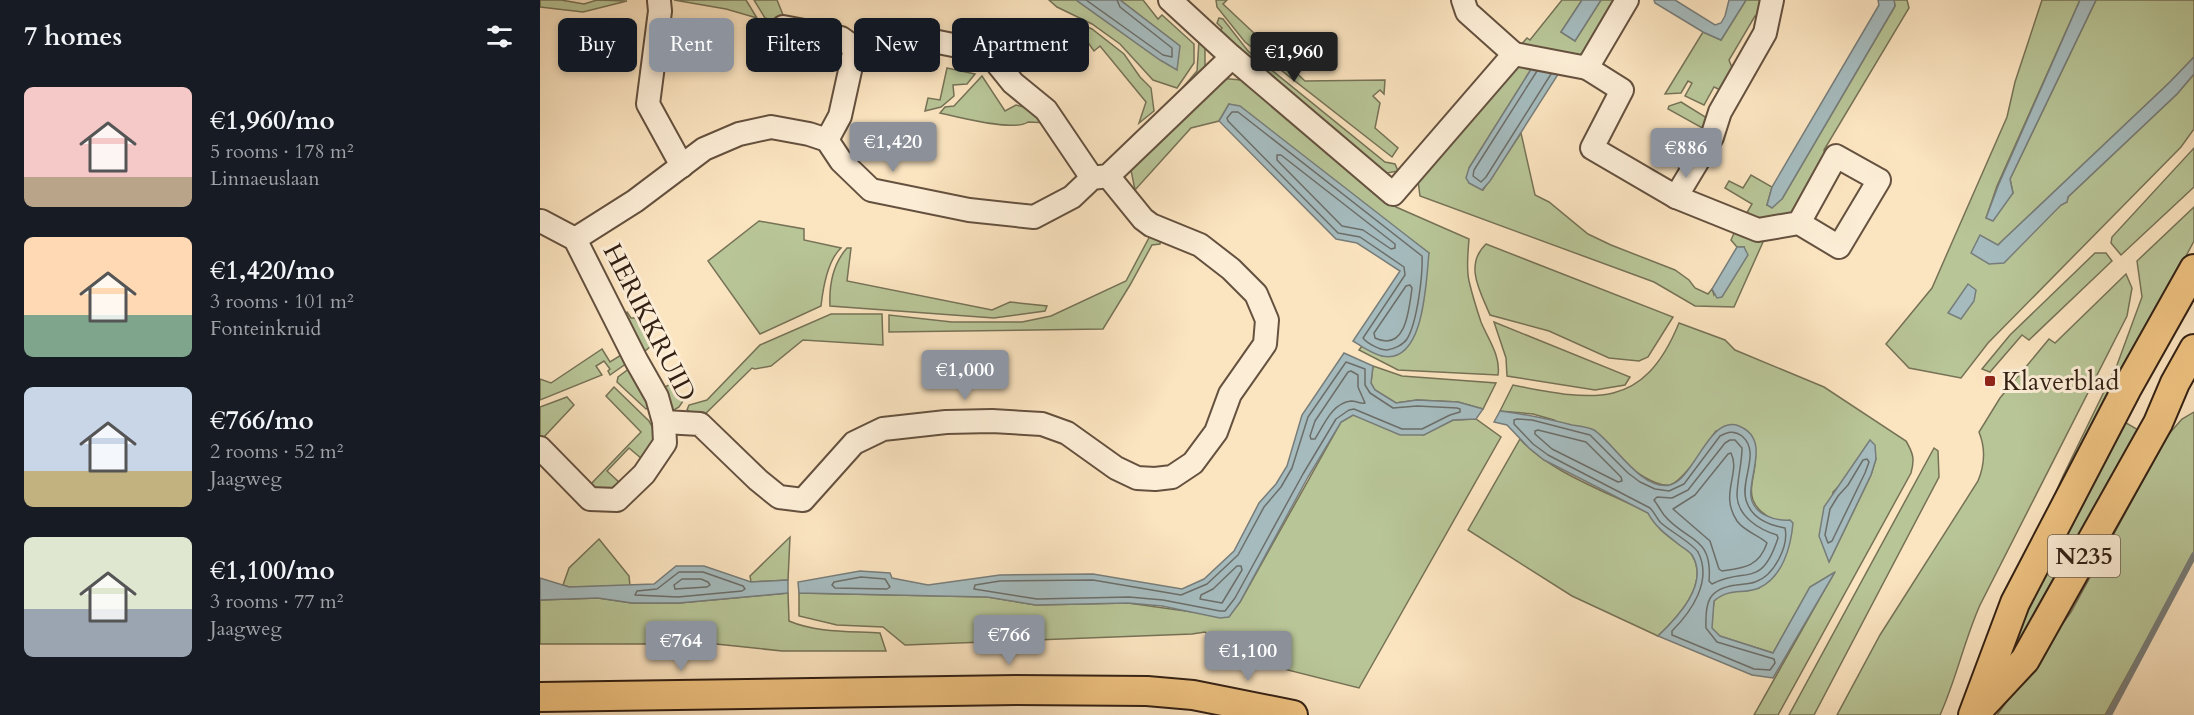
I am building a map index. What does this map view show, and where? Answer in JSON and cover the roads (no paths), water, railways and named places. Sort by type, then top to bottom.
[{"type":"main road","points":[[2126,390],[2194,269]]},
{"type":"main road","points":[[2186,369],[2178,327],[2194,298]]},
{"type":"main road","name":"N235","points":[[1973,715],[2015,603],[2126,390],[2186,369]]},
{"type":"main road","name":"N235","points":[[1973,715],[2025,660],[2186,369]]},
{"type":"main road","points":[[540,697],[1016,690],[1147,691],[1193,695],[1293,715]]},
{"type":"street","points":[[1170,0],[1232,57],[1392,194],[1514,54]]},
{"type":"street","points":[[1463,0],[1467,12],[1514,54],[1587,68],[1622,90],[1592,148],[1676,197],[1758,230],[1799,223]]},
{"type":"street","points":[[1587,68],[1627,0]]},
{"type":"street","points":[[1676,197],[1712,136],[1719,112],[1765,33],[1772,0]]},
{"type":"street","points":[[659,1],[660,11],[648,104],[682,166]]},
{"type":"street","points":[[940,42],[988,52],[1013,83],[1046,110],[1100,177]]},
{"type":"street","points":[[827,140],[840,116],[854,53]]},
{"type":"street","points":[[575,239],[635,201],[704,149],[739,134],[771,127],[827,140],[841,161],[871,190],[969,210],[1034,217],[1072,197],[1100,177],[1232,57]]},
{"type":"street","name":"HERIKKRUID","points":[[540,220],[575,239],[657,397],[664,422],[700,424],[779,497],[803,500],[854,443],[883,429],[946,422],[992,421],[1042,424],[1067,433],[1116,468],[1137,478],[1172,477],[1193,463],[1216,432],[1230,394],[1265,344],[1267,320],[1256,294],[1231,269],[1200,245],[1151,225],[1100,177]]},
{"type":"street","points":[[540,448],[590,498],[617,500],[644,474],[665,443],[664,422]]},
{"type":"water","points":[[1076,0],[1120,0],[1180,46],[1177,70],[1160,60]]},
{"type":"water","points":[[1582,0],[1601,0],[1575,41],[1561,32]]},
{"type":"water","points":[[1654,0],[1675,0],[1715,25],[1721,23],[1725,16],[1729,0],[1746,0],[1721,40],[1703,32],[1655,3]]},
{"type":"water","points":[[1878,0],[1894,0],[1895,6],[1782,199],[1772,208],[1767,205],[1772,187],[1879,5]]},
{"type":"water","points":[[2080,0],[2096,0],[2010,179],[2013,193],[1993,221],[1986,218],[1998,186]]},
{"type":"water","points":[[2194,57],[2194,74],[2177,94],[2068,197],[2067,202],[2061,205],[2004,263],[1989,264],[1971,253],[1980,235],[1998,245]]},
{"type":"water","points":[[1535,63],[1564,65],[1482,190],[1469,183],[1466,178],[1469,168]]},
{"type":"water","points":[[1229,104],[1240,106],[1429,253],[1420,318],[1407,348],[1396,355],[1382,356],[1353,341],[1400,271],[1357,243],[1336,239],[1219,121]]},
{"type":"water","points":[[1737,247],[1744,247],[1748,255],[1722,297],[1717,298],[1712,289]]},
{"type":"water","points":[[1968,284],[1976,290],[1974,301],[1961,319],[1948,313]]},
{"type":"water","points":[[1344,353],[1373,366],[1371,383],[1375,390],[1396,403],[1417,400],[1458,402],[1483,409],[1476,419],[1453,420],[1424,435],[1400,435],[1353,415],[1341,422],[1308,477],[1240,602],[1229,617],[1220,618],[1162,606],[1128,603],[1036,605],[987,597],[799,593],[798,582],[860,571],[890,573],[892,578],[928,585],[1000,575],[1093,574],[1182,589],[1204,579],[1234,551],[1259,503],[1276,484],[1287,466],[1302,415]]},
{"type":"water","points":[[1500,411],[1594,430],[1638,474],[1659,485],[1670,485],[1679,481],[1719,429],[1728,425],[1739,426],[1749,432],[1756,449],[1751,488],[1753,503],[1766,516],[1790,520],[1793,523],[1790,541],[1780,569],[1767,583],[1753,590],[1726,594],[1714,601],[1712,628],[1720,636],[1773,653],[1810,587],[1835,572],[1773,678],[1752,675],[1658,636],[1682,610],[1694,589],[1697,577],[1692,555],[1663,531],[1648,513],[1544,460],[1507,425],[1494,422]]},
{"type":"water","points":[[1870,440],[1875,445],[1876,459],[1871,475],[1829,562],[1819,536],[1824,507]]},
{"type":"water","points":[[676,566],[704,566],[751,582],[788,580],[788,593],[679,603],[632,603],[598,598],[540,600],[540,578],[569,587],[654,584]]},
{"type":"waterway","points":[[2109,715],[2194,555]]},
{"type":"place","name":"Klaverblad","points":[[1990,381]]}]
